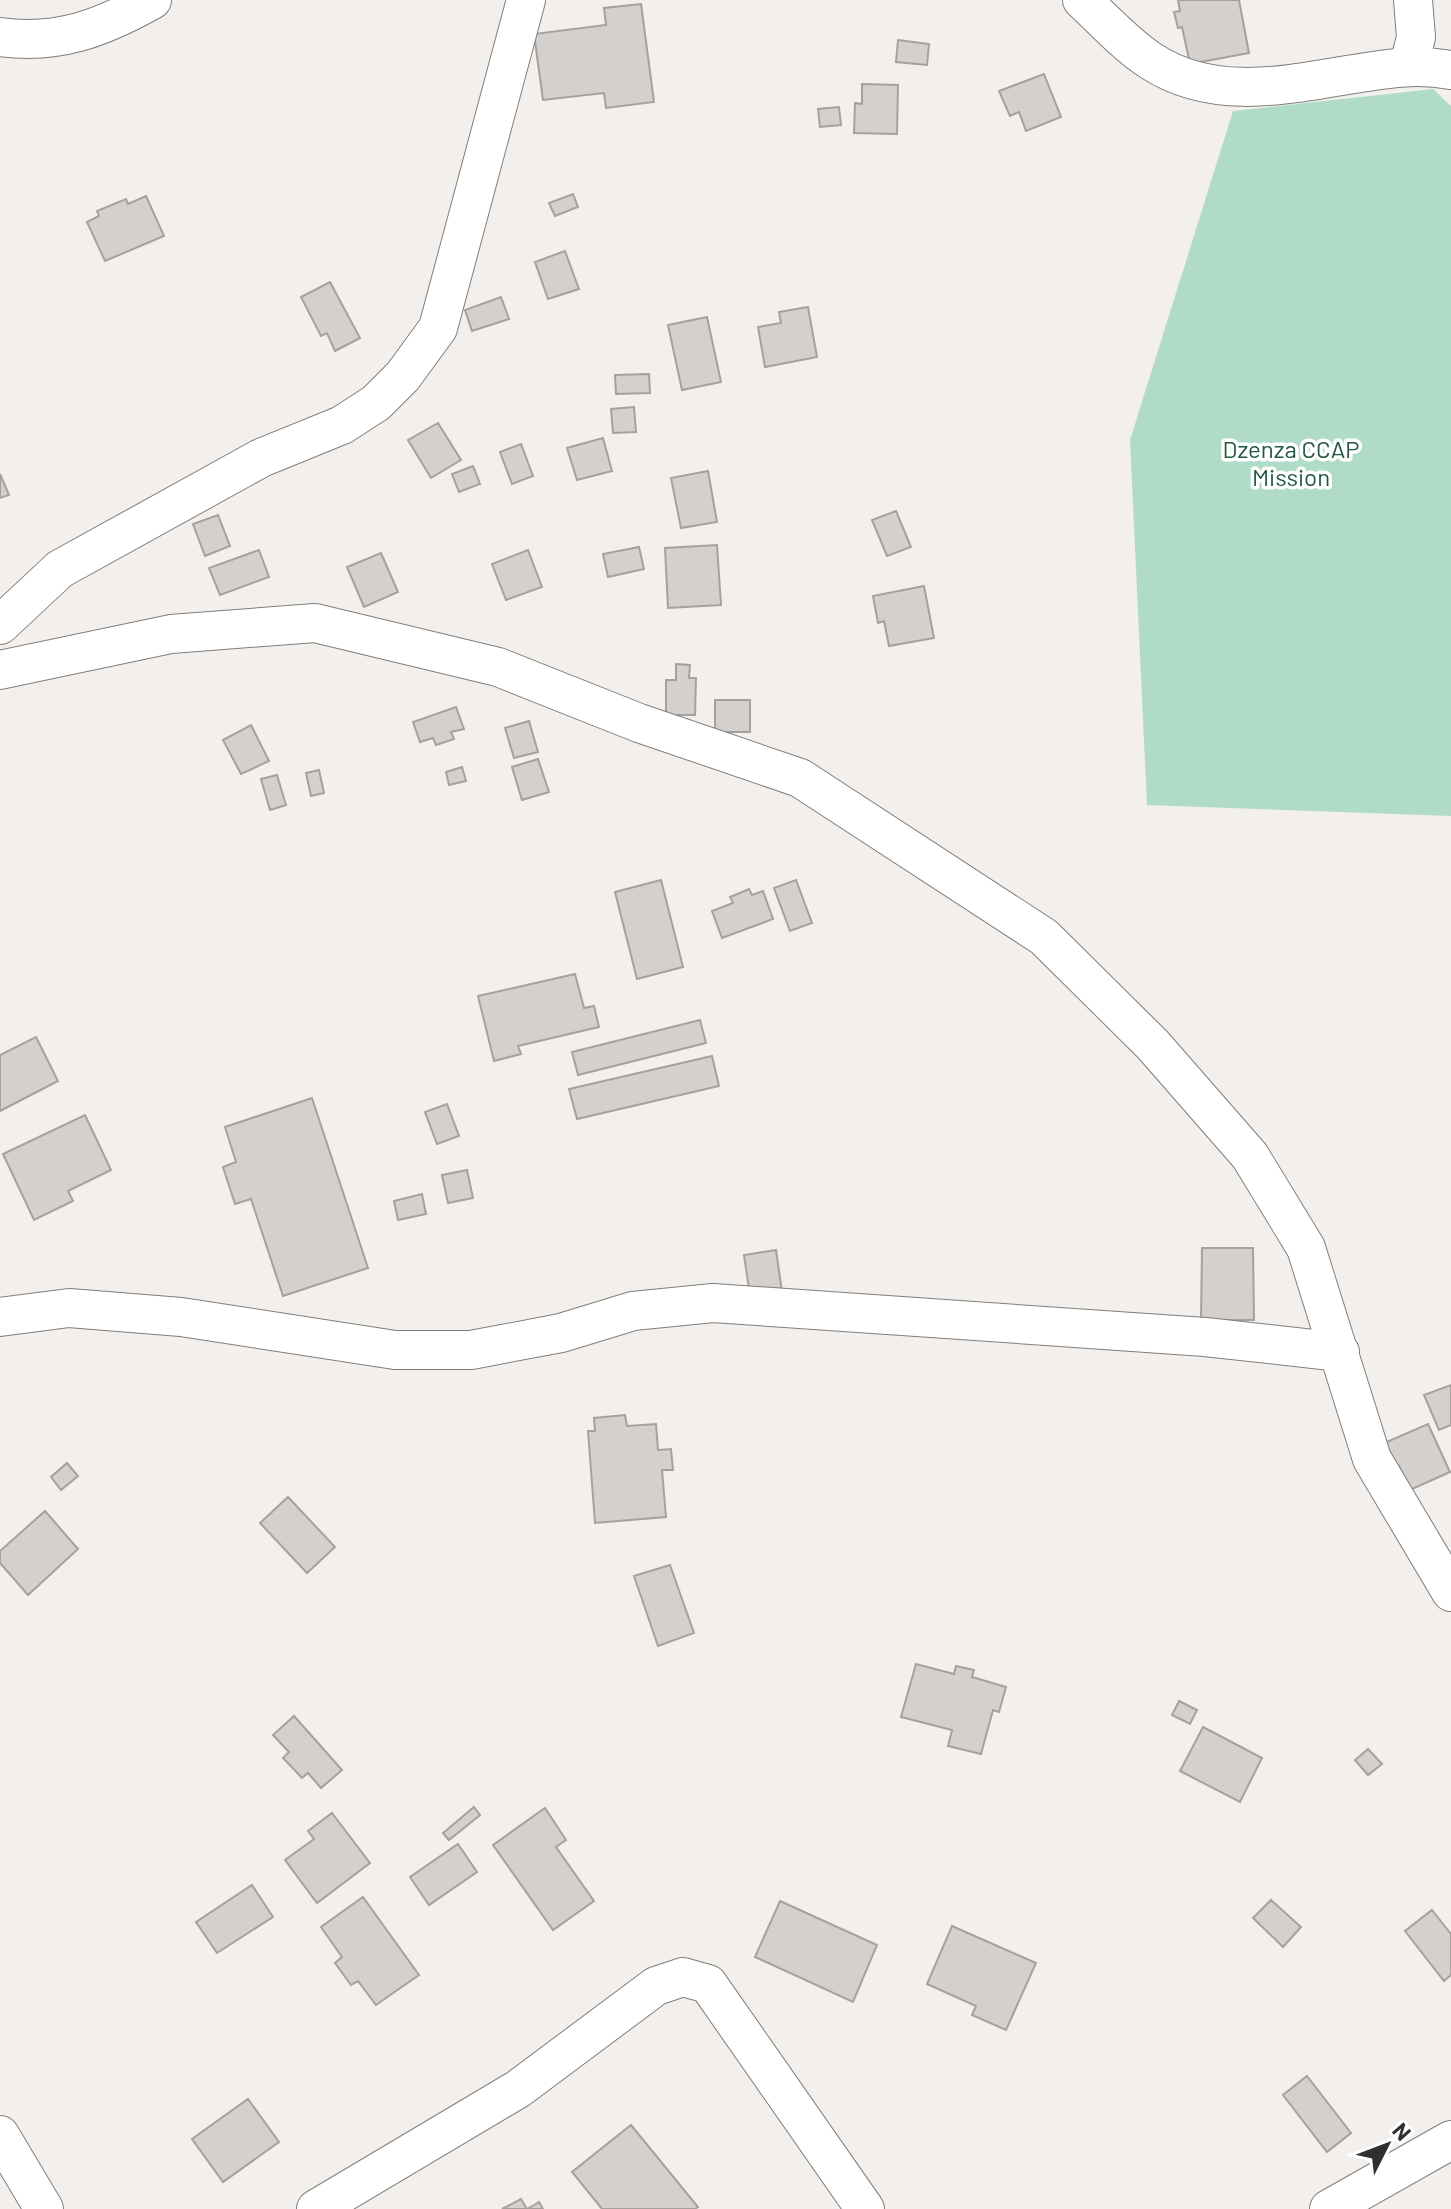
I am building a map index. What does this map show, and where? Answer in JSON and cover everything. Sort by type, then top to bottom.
[{"type":"street","points":[[0,37],[55,39],[86,33],[152,0]]},
{"type":"street","points":[[0,625],[60,569],[261,458],[342,425],[376,403],[403,376],[438,328],[526,0]]},
{"type":"street","points":[[1082,0],[1149,60],[1182,79],[1223,89],[1310,82],[1409,66],[1451,70]]},
{"type":"street","points":[[1409,66],[1416,37],[1413,0]]},
{"type":"street","points":[[0,670],[171,634],[315,623],[498,667],[639,723],[800,778],[1044,937],[1153,1045],[1250,1156],[1306,1248],[1372,1459],[1451,1592]]},
{"type":"street","points":[[0,1317],[69,1308],[181,1317],[395,1350],[471,1350],[561,1333],[633,1311],[713,1303],[1205,1337],[1340,1352]]},
{"type":"street","points":[[316,2209],[518,2089],[656,1986],[683,1977],[708,1984],[865,2209]]},
{"type":"street","points":[[0,2135],[44,2209]]},
{"type":"street","points":[[1329,2209],[1451,2140]]},
{"type":"green space","name":"Dzenza CCAP Mission","points":[[1433,89],[1451,106],[1451,816],[1147,805],[1130,440],[1233,111]]},
{"type":"building","points":[[1178,0],[1239,0],[1249,53],[1190,64],[1182,27],[1178,28],[1174,12],[1180,11]]},
{"type":"building","points":[[641,4],[654,102],[606,108],[604,93],[543,100],[534,34],[606,25],[604,8]]},
{"type":"building","points":[[898,40],[929,44],[927,65],[896,62]]},
{"type":"building","points":[[1044,74],[1061,117],[1026,131],[1019,112],[1010,116],[999,91]]},
{"type":"building","points":[[862,84],[898,85],[897,134],[854,133],[855,103],[862,104]]},
{"type":"building","points":[[839,107],[841,125],[820,127],[818,109]]},
{"type":"building","points":[[573,194],[578,207],[555,216],[549,203]]},
{"type":"building","points":[[146,196],[164,236],[105,261],[87,222],[99,216],[97,211],[126,199],[128,204]]},
{"type":"building","points":[[565,251],[579,289],[548,299],[535,262]]},
{"type":"building","points":[[330,282],[360,338],[335,351],[327,333],[321,336],[301,297]]},
{"type":"building","points":[[501,297],[509,319],[472,331],[465,310]]},
{"type":"building","points":[[808,307],[817,357],[765,367],[758,327],[781,323],[779,312]]},
{"type":"building","points":[[707,317],[721,382],[682,390],[668,325]]},
{"type":"building","points":[[649,374],[650,393],[616,394],[615,375]]},
{"type":"building","points":[[634,407],[636,432],[613,433],[611,409]]},
{"type":"building","points":[[438,423],[461,460],[431,478],[408,440]]},
{"type":"building","points":[[603,438],[612,471],[577,480],[567,448]]},
{"type":"building","points":[[521,444],[533,476],[512,484],[500,452]]},
{"type":"building","points":[[473,466],[480,484],[459,492],[452,474]]},
{"type":"building","points":[[708,471],[717,522],[681,528],[671,478]]},
{"type":"building","points":[[0,474],[9,495],[0,498]]},
{"type":"building","points":[[896,511],[911,547],[887,556],[872,520]]},
{"type":"building","points":[[218,515],[230,546],[205,556],[193,524]]},
{"type":"building","points":[[717,545],[721,605],[668,608],[665,548]]},
{"type":"building","points":[[639,547],[644,569],[608,577],[603,554]]},
{"type":"building","points":[[259,550],[269,577],[220,595],[209,568]]},
{"type":"building","points":[[528,550],[542,587],[506,600],[492,564]]},
{"type":"building","points":[[381,553],[398,592],[364,607],[347,567]]},
{"type":"building","points":[[924,586],[934,638],[889,646],[884,621],[878,623],[873,596]]},
{"type":"building","points":[[676,664],[690,665],[689,678],[696,678],[695,715],[666,715],[666,680],[676,680]]},
{"type":"building","points":[[715,700],[750,700],[750,732],[715,732]]},
{"type":"building","points":[[456,707],[464,729],[451,732],[454,739],[436,745],[433,738],[420,742],[413,722]]},
{"type":"building","points":[[529,721],[538,752],[514,758],[505,728]]},
{"type":"building","points":[[251,725],[269,761],[241,774],[223,740]]},
{"type":"building","points":[[538,759],[549,792],[522,800],[512,767]]},
{"type":"building","points":[[462,767],[466,781],[449,785],[446,772]]},
{"type":"building","points":[[319,770],[324,793],[311,796],[306,773]]},
{"type":"building","points":[[277,775],[286,805],[270,810],[261,779]]},
{"type":"building","points":[[661,880],[683,967],[637,979],[615,892]]},
{"type":"building","points":[[796,880],[812,923],[790,931],[774,888]]},
{"type":"building","points":[[749,889],[752,895],[763,891],[773,919],[722,938],[712,911],[733,903],[730,897]]},
{"type":"building","points":[[575,974],[584,1008],[594,1006],[599,1027],[518,1046],[521,1054],[494,1061],[478,996]]},
{"type":"building","points":[[700,1020],[706,1043],[578,1075],[572,1052]]},
{"type":"building","points":[[36,1037],[58,1081],[0,1111],[0,1055]]},
{"type":"building","points":[[712,1056],[719,1086],[577,1119],[569,1089]]},
{"type":"building","points":[[312,1098],[368,1268],[283,1296],[251,1199],[235,1204],[223,1167],[236,1162],[225,1127]]},
{"type":"building","points":[[447,1104],[459,1136],[437,1144],[425,1112]]},
{"type":"building","points":[[85,1115],[111,1170],[68,1191],[73,1201],[34,1220],[3,1154]]},
{"type":"building","points":[[467,1170],[473,1198],[448,1203],[442,1175]]},
{"type":"building","points":[[422,1194],[426,1214],[398,1220],[394,1201]]},
{"type":"building","points":[[1202,1248],[1253,1248],[1254,1320],[1201,1320]]},
{"type":"building","points":[[776,1250],[782,1292],[750,1296],[744,1255]]},
{"type":"building","points":[[1451,1385],[1451,1425],[1439,1430],[1424,1395]]},
{"type":"building","points":[[625,1415],[627,1426],[656,1424],[658,1450],[671,1449],[673,1470],[662,1470],[666,1517],[595,1523],[588,1431],[595,1431],[594,1418]]},
{"type":"building","points":[[1428,1424],[1450,1472],[1410,1490],[1399,1466],[1393,1468],[1382,1444]]},
{"type":"building","points":[[67,1463],[78,1476],[61,1490],[51,1477]]},
{"type":"building","points":[[288,1497],[335,1547],[307,1573],[260,1523]]},
{"type":"building","points":[[45,1511],[78,1549],[28,1595],[0,1563],[0,1551]]},
{"type":"building","points":[[670,1565],[694,1633],[658,1646],[634,1576]]},
{"type":"building","points":[[916,1664],[954,1674],[956,1666],[974,1670],[972,1677],[1006,1687],[999,1712],[993,1710],[981,1754],[948,1746],[952,1730],[901,1717]]},
{"type":"building","points":[[1179,1701],[1197,1710],[1190,1724],[1172,1715]]},
{"type":"building","points":[[294,1716],[342,1770],[321,1788],[308,1773],[302,1778],[283,1758],[289,1752],[273,1735]]},
{"type":"building","points":[[1203,1727],[1262,1758],[1240,1802],[1180,1771]]},
{"type":"building","points":[[1368,1749],[1382,1764],[1368,1775],[1355,1760]]},
{"type":"building","points":[[474,1807],[480,1815],[449,1840],[443,1833]]},
{"type":"building","points":[[545,1808],[566,1840],[556,1847],[594,1901],[553,1930],[493,1845]]},
{"type":"building","points":[[332,1813],[370,1863],[317,1903],[285,1860],[314,1839],[308,1831]]},
{"type":"building","points":[[458,1844],[477,1872],[429,1905],[410,1877]]},
{"type":"building","points":[[252,1885],[273,1917],[217,1953],[196,1922]]},
{"type":"building","points":[[363,1897],[419,1975],[376,2005],[358,1981],[351,1985],[335,1963],[342,1957],[321,1927]]},
{"type":"building","points":[[1271,1900],[1301,1927],[1283,1947],[1253,1918]]},
{"type":"building","points":[[780,1901],[877,1945],[853,2002],[755,1957]]},
{"type":"building","points":[[1432,1910],[1451,1934],[1451,1975],[1444,1981],[1405,1931]]},
{"type":"building","points":[[952,1926],[1036,1963],[1006,2030],[972,2015],[976,2006],[927,1984]]},
{"type":"building","points":[[1307,2076],[1351,2133],[1327,2152],[1283,2095]]},
{"type":"building","points":[[248,2099],[279,2142],[223,2182],[192,2139]]},
{"type":"building","points":[[631,2125],[698,2207],[602,2209],[572,2172]]},
{"type":"building","points":[[521,2199],[527,2209],[502,2209]]},
{"type":"building","points":[[539,2202],[543,2209],[527,2209]]}]
